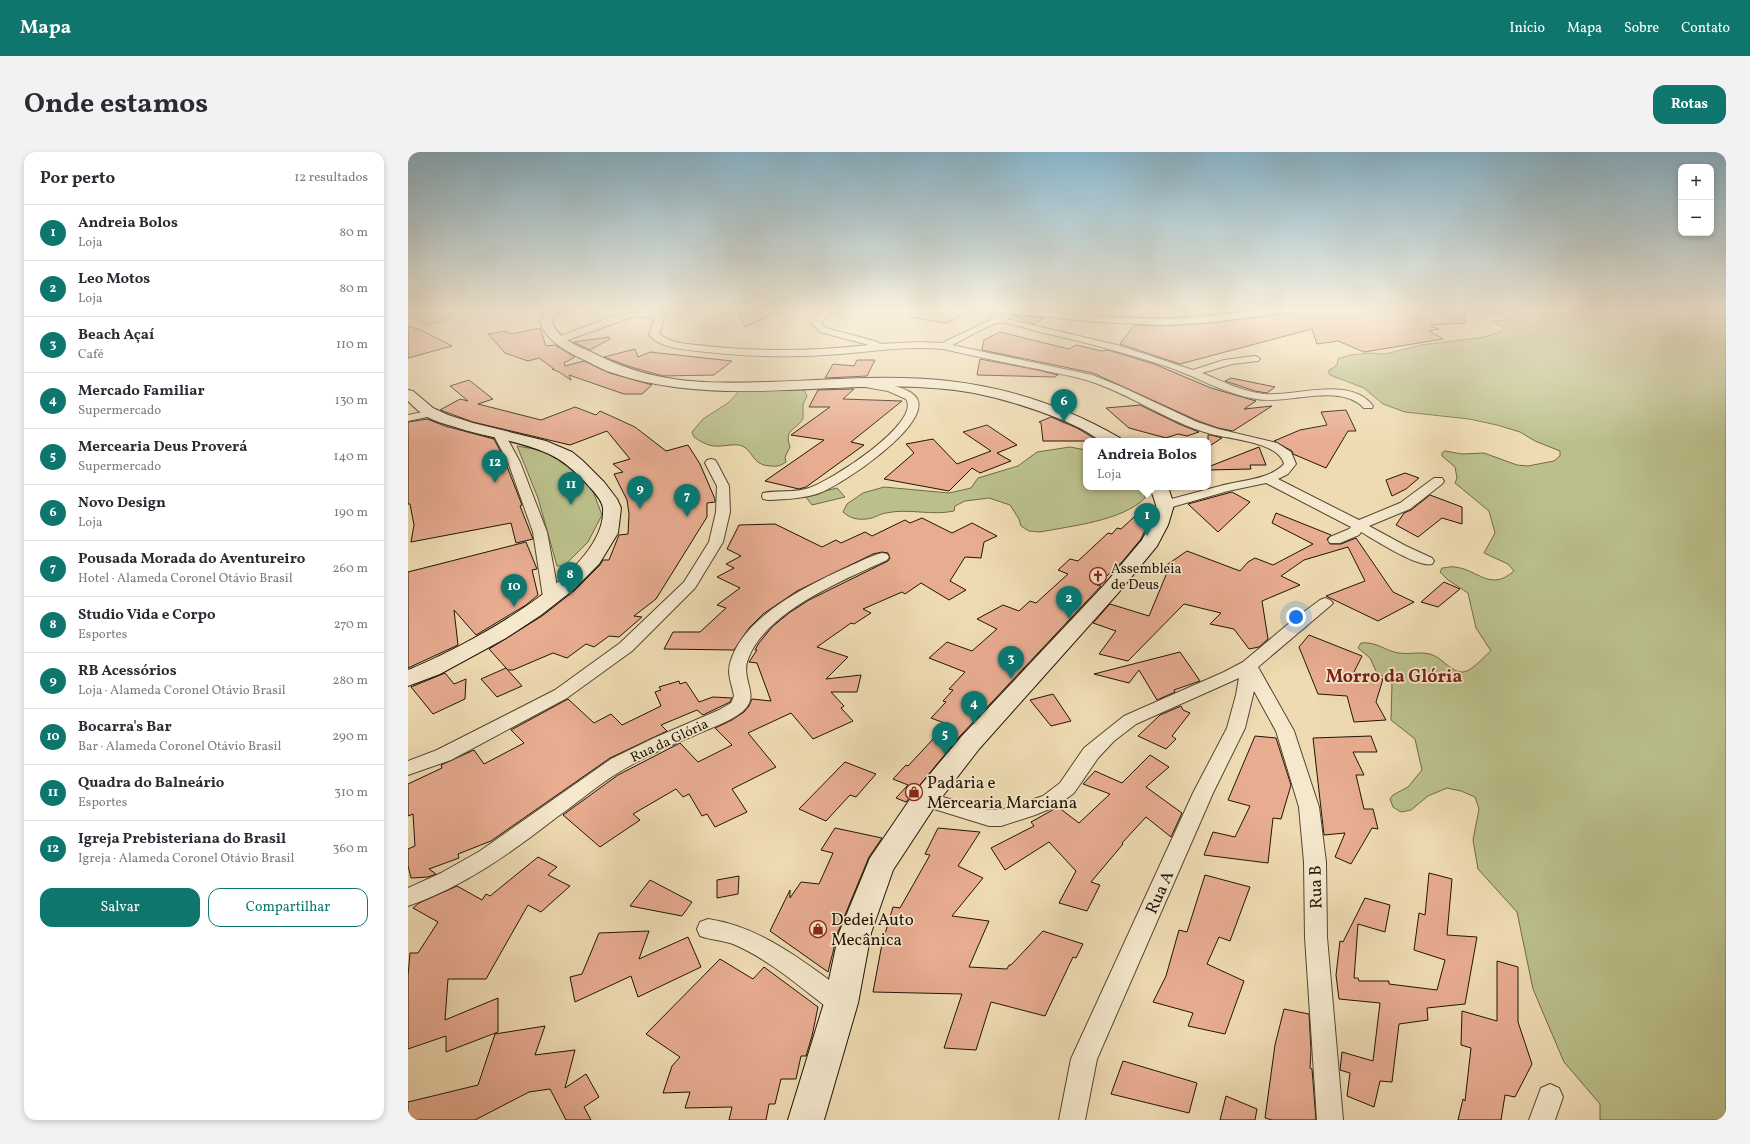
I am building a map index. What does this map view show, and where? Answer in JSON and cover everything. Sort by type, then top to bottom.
[{"type":"main road","points":[[581,354],[615,370],[634,376],[674,383],[743,386],[851,382],[925,383],[958,387],[1022,400],[1064,414],[1109,438]]},
{"type":"main road","points":[[408,394],[432,413],[466,427],[525,441],[567,457],[598,484],[612,507],[611,527],[601,548],[581,572],[528,615],[493,638],[462,655],[408,679]]},
{"type":"main road","points":[[806,1120],[841,1003],[855,934],[880,866],[925,799],[970,743],[1081,623],[1142,553],[1159,525],[1162,496]]},
{"type":"street","points":[[981,354],[1088,377],[1104,382],[1159,410],[1208,430],[1274,446],[1287,455],[1290,464],[1284,471],[1268,480],[1211,490]]},
{"type":"street","points":[[1136,354],[1194,373],[1246,394],[1264,398],[1320,392],[1337,393],[1356,396],[1365,401],[1368,406]]},
{"type":"street","points":[[1194,373],[1215,365],[1237,360],[1256,359]]},
{"type":"street","points":[[768,496],[802,494],[833,484],[856,469],[884,446],[910,418],[914,410],[913,399],[900,392],[883,386],[851,382]]},
{"type":"street","points":[[408,418],[432,413]]},
{"type":"street","points":[[500,436],[514,462],[540,532],[551,597]]},
{"type":"street","points":[[408,768],[444,756],[561,694],[626,648],[690,585],[716,542],[723,512],[723,486],[710,463]]},
{"type":"street","points":[[1268,480],[1359,525],[1401,549],[1427,561]]},
{"type":"street","points":[[1335,540],[1354,532],[1359,525],[1405,506],[1423,494],[1438,481]]},
{"type":"street","points":[[1162,496],[1210,490]]},
{"type":"street","name":"Rua da Glória","points":[[408,897],[451,879],[490,856],[585,786],[617,765],[672,737],[722,716],[738,706],[743,699],[743,693],[737,676],[739,660],[744,647],[763,625],[799,599],[818,588],[882,557]]},
{"type":"street","points":[[925,799],[989,818],[1001,818],[1028,810],[1050,801],[1067,788],[1091,753],[1108,737],[1130,720],[1230,676],[1249,666],[1325,603]]},
{"type":"street","name":"Rua A","points":[[1072,1120],[1084,1059],[1203,793],[1236,728],[1245,696],[1249,666]]},
{"type":"street","name":"Rua B","points":[[1249,666],[1285,731],[1309,807],[1315,862],[1316,937],[1330,1120]]},
{"type":"street","points":[[708,929],[726,932],[741,937],[768,952],[841,1003]]},
{"type":"green space","points":[[1726,354],[1726,1120],[1600,1120],[1600,1104],[1564,1062],[1533,989],[1517,912],[1478,869],[1473,840],[1479,809],[1475,797],[1461,791],[1447,788],[1428,796],[1411,810],[1401,812],[1393,807],[1390,799],[1393,795],[1408,787],[1422,770],[1415,739],[1391,720],[1392,684],[1376,671],[1370,658],[1358,648],[1361,643],[1371,643],[1399,653],[1426,653],[1435,656],[1450,668],[1465,672],[1477,664],[1491,651],[1476,628],[1468,593],[1448,580],[1440,572],[1442,568],[1453,567],[1463,569],[1484,578],[1498,580],[1506,577],[1514,571],[1508,564],[1484,553],[1495,533],[1489,511],[1455,483],[1457,478],[1455,467],[1442,456],[1442,453],[1445,451],[1462,454],[1484,453],[1517,465],[1528,466],[1554,461],[1560,456],[1560,451],[1535,441],[1520,432],[1497,425],[1469,419],[1405,412],[1383,404],[1364,388],[1330,375],[1328,371],[1337,365],[1338,359],[1350,355]]},
{"type":"green space","points":[[804,390],[807,396],[803,404],[803,419],[789,434],[788,441],[790,447],[785,457],[786,462],[781,465],[774,466],[760,463],[748,450],[739,445],[713,446],[694,437],[692,432],[703,419],[728,403],[739,391]]},
{"type":"green space","points":[[517,446],[546,451],[561,459],[591,486],[602,515],[588,542],[564,566],[557,566],[538,498]]},
{"type":"green space","points":[[1070,447],[1083,449],[1083,490],[1145,490],[1145,498],[1135,506],[1110,517],[1081,525],[1040,532],[1029,531],[1021,526],[1019,519],[1010,505],[989,498],[965,501],[955,506],[954,511],[937,513],[903,511],[883,514],[871,518],[856,519],[843,512],[847,504],[863,493],[884,487],[949,493],[971,488],[978,478],[1018,466],[1037,452]]},
{"type":"green space","points":[[837,488],[845,497],[812,505],[805,496]]},
{"type":"building","points":[[408,354],[422,354],[408,358]]},
{"type":"building","points":[[508,354],[570,354],[575,357],[564,363],[565,366],[584,361],[610,373],[652,385],[642,394],[624,394],[569,375],[571,380],[552,369],[554,369],[539,358],[528,361]]},
{"type":"building","points":[[615,354],[637,354],[638,357],[645,354],[670,354],[732,361],[714,375],[663,376],[631,367],[604,357]]},
{"type":"building","points":[[1002,354],[1122,354],[1154,364],[1211,388],[1256,401],[1244,409],[1272,406],[1233,431],[1218,428],[1198,421],[1093,373]]},
{"type":"building","points":[[1151,354],[1217,354],[1180,364]]},
{"type":"building","points":[[980,359],[1058,375],[1054,377],[977,375]]},
{"type":"building","points":[[857,360],[875,360],[867,376],[825,378],[833,364],[854,366]]},
{"type":"building","points":[[1231,378],[1275,387],[1267,393],[1255,391],[1225,381]]},
{"type":"building","points":[[469,380],[493,399],[478,404],[541,420],[575,407],[596,415],[600,411],[635,427],[666,451],[688,445],[700,464],[715,502],[707,503],[707,517],[656,599],[634,616],[642,617],[619,637],[609,636],[594,647],[586,644],[567,658],[553,653],[513,670],[508,670],[489,649],[542,616],[574,591],[600,565],[603,560],[609,560],[619,535],[628,534],[629,514],[627,500],[614,474],[623,472],[613,464],[630,459],[607,431],[570,445],[473,422],[440,410],[460,399],[468,401],[450,386]]},
{"type":"building","points":[[854,389],[843,399],[902,401],[851,442],[864,445],[806,487],[799,489],[765,481],[824,440],[791,435],[830,407],[809,407],[818,390]]},
{"type":"building","points":[[1140,405],[1199,432],[1187,436],[1178,434],[1166,438],[1129,428],[1106,408]]},
{"type":"building","points":[[1346,410],[1356,431],[1348,431],[1326,468],[1293,454],[1292,451],[1274,441],[1300,430],[1327,425],[1321,412]]},
{"type":"building","points":[[1051,417],[1077,428],[1094,438],[1083,438],[1083,441],[1043,441],[1041,423],[1039,422]]},
{"type":"building","points":[[427,419],[445,426],[494,439],[503,456],[522,505],[520,506],[533,539],[516,543],[511,523],[411,542],[414,525],[410,504],[408,504],[408,422]]},
{"type":"building","points":[[987,425],[1017,445],[997,453],[1011,461],[980,473],[972,468],[949,491],[884,479],[914,453],[906,444],[933,439],[957,464],[991,451],[963,432]]},
{"type":"building","points":[[1208,435],[1211,435],[1222,438],[1211,445],[1211,438],[1208,438]]},
{"type":"building","points":[[1259,447],[1266,465],[1250,465],[1251,469],[1211,470],[1211,466]]},
{"type":"building","points":[[1405,473],[1419,478],[1406,489],[1392,496],[1386,480]]},
{"type":"building","points":[[1232,492],[1250,502],[1218,532],[1188,504]]},
{"type":"building","points":[[1430,495],[1462,507],[1462,524],[1442,518],[1418,537],[1396,525],[1404,513],[1411,510]]},
{"type":"building","points":[[1276,513],[1331,535],[1327,539],[1330,544],[1341,544],[1356,538],[1393,592],[1414,602],[1378,621],[1326,596],[1365,581],[1348,547],[1304,560],[1281,576],[1300,585],[1262,601],[1268,639],[1259,647],[1249,649],[1234,629],[1210,624],[1221,613],[1184,604],[1128,661],[1099,654],[1116,631],[1093,623],[1110,604],[1149,616],[1166,575],[1172,568],[1165,566],[1187,551],[1240,571],[1248,562],[1255,558],[1273,565],[1313,544],[1272,523]]},
{"type":"building","points":[[1134,517],[1149,522],[1141,539],[1122,562],[1097,585],[1101,586],[960,736],[906,802],[896,798],[908,785],[893,779],[906,765],[908,766],[947,724],[931,718],[946,702],[943,701],[953,690],[949,689],[965,672],[929,658],[947,642],[972,651],[997,629],[977,619],[1003,605],[1019,611],[1030,601],[1036,603],[1068,574],[1058,570],[1070,559],[1078,561],[1108,533],[1112,534],[1117,528],[1121,529]]},
{"type":"building","points":[[922,518],[952,533],[972,523],[997,536],[984,542],[981,558],[965,557],[950,581],[966,590],[949,600],[921,583],[905,594],[902,592],[863,609],[871,613],[854,624],[851,623],[817,647],[848,657],[826,679],[861,675],[857,692],[831,692],[844,706],[841,708],[853,721],[813,739],[791,713],[748,733],[776,767],[732,789],[747,812],[715,827],[707,814],[702,816],[689,794],[683,797],[676,789],[633,814],[640,820],[600,847],[563,815],[618,775],[680,743],[698,762],[732,745],[715,728],[732,720],[744,712],[752,699],[771,701],[757,663],[749,662],[757,650],[755,650],[759,643],[772,627],[789,613],[809,600],[888,561],[890,558],[888,553],[882,552],[873,554],[797,591],[763,614],[749,628],[734,650],[664,649],[673,632],[700,632],[726,608],[717,605],[740,588],[717,577],[734,568],[726,564],[741,556],[727,549],[739,525],[775,524],[822,547],[836,540],[841,543],[865,532],[872,536],[905,520],[910,523]]},
{"type":"building","points":[[526,542],[537,569],[532,570],[538,595],[526,605],[476,635],[454,610],[458,645],[408,668],[408,572]]},
{"type":"building","points":[[1444,582],[1460,589],[1438,607],[1421,602]]},
{"type":"building","points":[[1309,635],[1362,656],[1353,674],[1383,679],[1376,702],[1386,720],[1354,722],[1347,696],[1318,694],[1299,647]]},
{"type":"building","points":[[1180,652],[1200,681],[1174,690],[1175,692],[1157,700],[1139,670],[1129,683],[1094,674]]},
{"type":"building","points":[[506,668],[522,686],[497,697],[481,679]]},
{"type":"building","points":[[445,673],[454,684],[466,679],[465,699],[433,714],[411,687]]},
{"type":"building","points":[[679,681],[680,684],[686,682],[699,702],[713,697],[732,698],[730,702],[703,715],[697,710],[661,725],[667,731],[610,758],[491,841],[458,854],[459,858],[429,869],[436,874],[428,877],[411,878],[408,866],[408,849],[415,846],[413,814],[408,816],[408,784],[442,768],[441,765],[474,750],[484,764],[524,743],[511,730],[568,699],[594,723],[611,714],[622,725],[661,706],[655,692],[661,690],[659,687]]},
{"type":"building","points":[[1053,694],[1071,721],[1051,726],[1030,700]]},
{"type":"building","points":[[1181,706],[1183,710],[1190,713],[1172,736],[1176,739],[1166,749],[1138,736],[1160,715]]},
{"type":"building","points":[[1255,736],[1276,738],[1291,785],[1281,819],[1273,818],[1268,863],[1204,855],[1213,832],[1235,837],[1250,806],[1228,800]]},
{"type":"building","points":[[1371,736],[1377,752],[1353,752],[1364,775],[1356,775],[1364,809],[1373,809],[1378,829],[1372,828],[1351,864],[1335,857],[1345,833],[1324,835],[1313,738]]},
{"type":"building","points":[[1150,755],[1169,767],[1146,787],[1182,813],[1171,837],[1146,817],[1122,843],[1123,844],[1091,882],[1100,885],[1087,911],[1059,903],[1076,871],[1049,842],[1005,870],[991,848],[1034,826],[1031,822],[1058,807],[1079,823],[1110,794],[1083,784],[1095,771],[1122,783]]},
{"type":"building","points":[[845,762],[876,774],[856,797],[850,795],[826,821],[799,809]]},
{"type":"building","points":[[835,828],[882,838],[869,857],[838,932],[828,972],[770,931],[790,890],[790,898],[801,882],[819,884],[833,853],[821,850]]},
{"type":"building","points":[[938,828],[980,832],[958,866],[983,878],[952,916],[989,921],[969,967],[1007,969],[1009,965],[1011,965],[1043,931],[1083,944],[1076,958],[1073,957],[1045,1016],[991,1002],[976,1050],[944,1048],[962,994],[873,992],[882,944],[893,907],[900,908],[930,855],[925,854]]},
{"type":"building","points":[[538,857],[557,867],[548,875],[570,886],[541,912],[528,905],[486,979],[448,979],[445,1020],[498,998],[498,1032],[446,1052],[446,1036],[408,1049],[408,976],[410,953],[418,953],[438,922],[413,908],[419,903],[457,886],[482,900],[486,894],[490,896]]},
{"type":"building","points":[[1429,873],[1452,879],[1447,935],[1477,937],[1465,1004],[1427,1008],[1428,1020],[1399,1024],[1392,1082],[1380,1081],[1374,1107],[1347,1096],[1350,1073],[1340,1070],[1342,1052],[1373,1061],[1380,1003],[1339,999],[1336,975],[1340,941],[1343,942],[1365,898],[1390,905],[1385,932],[1358,924],[1354,978],[1358,978],[1359,981],[1389,981],[1389,984],[1437,990],[1445,960],[1414,950],[1419,913],[1425,915]]},
{"type":"building","points":[[1205,875],[1250,887],[1230,941],[1219,937],[1207,964],[1244,981],[1225,1034],[1188,1026],[1193,1013],[1153,1002],[1166,976],[1179,930],[1187,932]]},
{"type":"building","points":[[739,876],[738,894],[717,898],[717,880]]},
{"type":"building","points":[[650,880],[692,902],[682,916],[630,906]]},
{"type":"building","points":[[649,931],[639,959],[688,937],[701,967],[638,997],[631,976],[575,1002],[570,977],[582,974],[599,933]]},
{"type":"building","points":[[720,959],[753,979],[764,967],[818,1007],[806,1056],[801,1056],[796,1079],[781,1079],[775,1104],[769,1104],[766,1120],[729,1120],[732,1107],[685,1108],[690,1092],[663,1093],[672,1066],[680,1057],[646,1034]]},
{"type":"building","points":[[1497,961],[1518,967],[1518,1022],[1532,1064],[1515,1097],[1505,1095],[1501,1120],[1458,1120],[1463,1099],[1465,1101],[1471,1048],[1461,1045],[1462,1011],[1497,1021]]},
{"type":"building","points":[[1284,1009],[1309,1014],[1311,1050],[1310,1068],[1312,1069],[1316,1120],[1272,1120],[1265,1118],[1275,1045]]},
{"type":"building","points":[[545,1026],[535,1055],[575,1050],[565,1088],[586,1074],[599,1097],[584,1107],[591,1120],[566,1120],[550,1089],[529,1092],[475,1120],[408,1120],[408,1102],[478,1085],[495,1034]]},
{"type":"building","points":[[1123,1061],[1197,1083],[1189,1113],[1111,1094]]},
{"type":"building","points":[[1226,1096],[1257,1109],[1255,1120],[1220,1120]]},
{"type":"place","name":"Novo Design","points":[[1064,422]]},
{"type":"place","name":"Igreja Prebisteriana do Brasil","points":[[495,483]]},
{"type":"place","name":"Quadra do Balneário","points":[[571,505]]},
{"type":"place","name":"RB Acessórios","points":[[640,509]]},
{"type":"place","name":"Pousada Morada do Aventureiro","points":[[687,517]]},
{"type":"place","name":"Andreia Bolos","points":[[1147,536]]},
{"type":"place","name":"Assembleia de Deus","points":[[1098,576]]},
{"type":"place","name":"Studio Vida e Corpo","points":[[570,595]]},
{"type":"place","name":"Bocarra's Bar","points":[[514,607]]},
{"type":"place","name":"Leo Motos","points":[[1069,619]]},
{"type":"place","name":"Beach Açaí","points":[[1011,679]]},
{"type":"place","name":"Mercado Familiar","points":[[974,724]]},
{"type":"place","name":"Mercearia Deus Proverá","points":[[945,755]]},
{"type":"place","name":"Padaria e Mercearia Marciana","points":[[914,792]]},
{"type":"place","name":"Dedei Auto Mecânica","points":[[818,929]]},
{"type":"district","name":"Morro da Glória","points":[[1394,676]]}]
